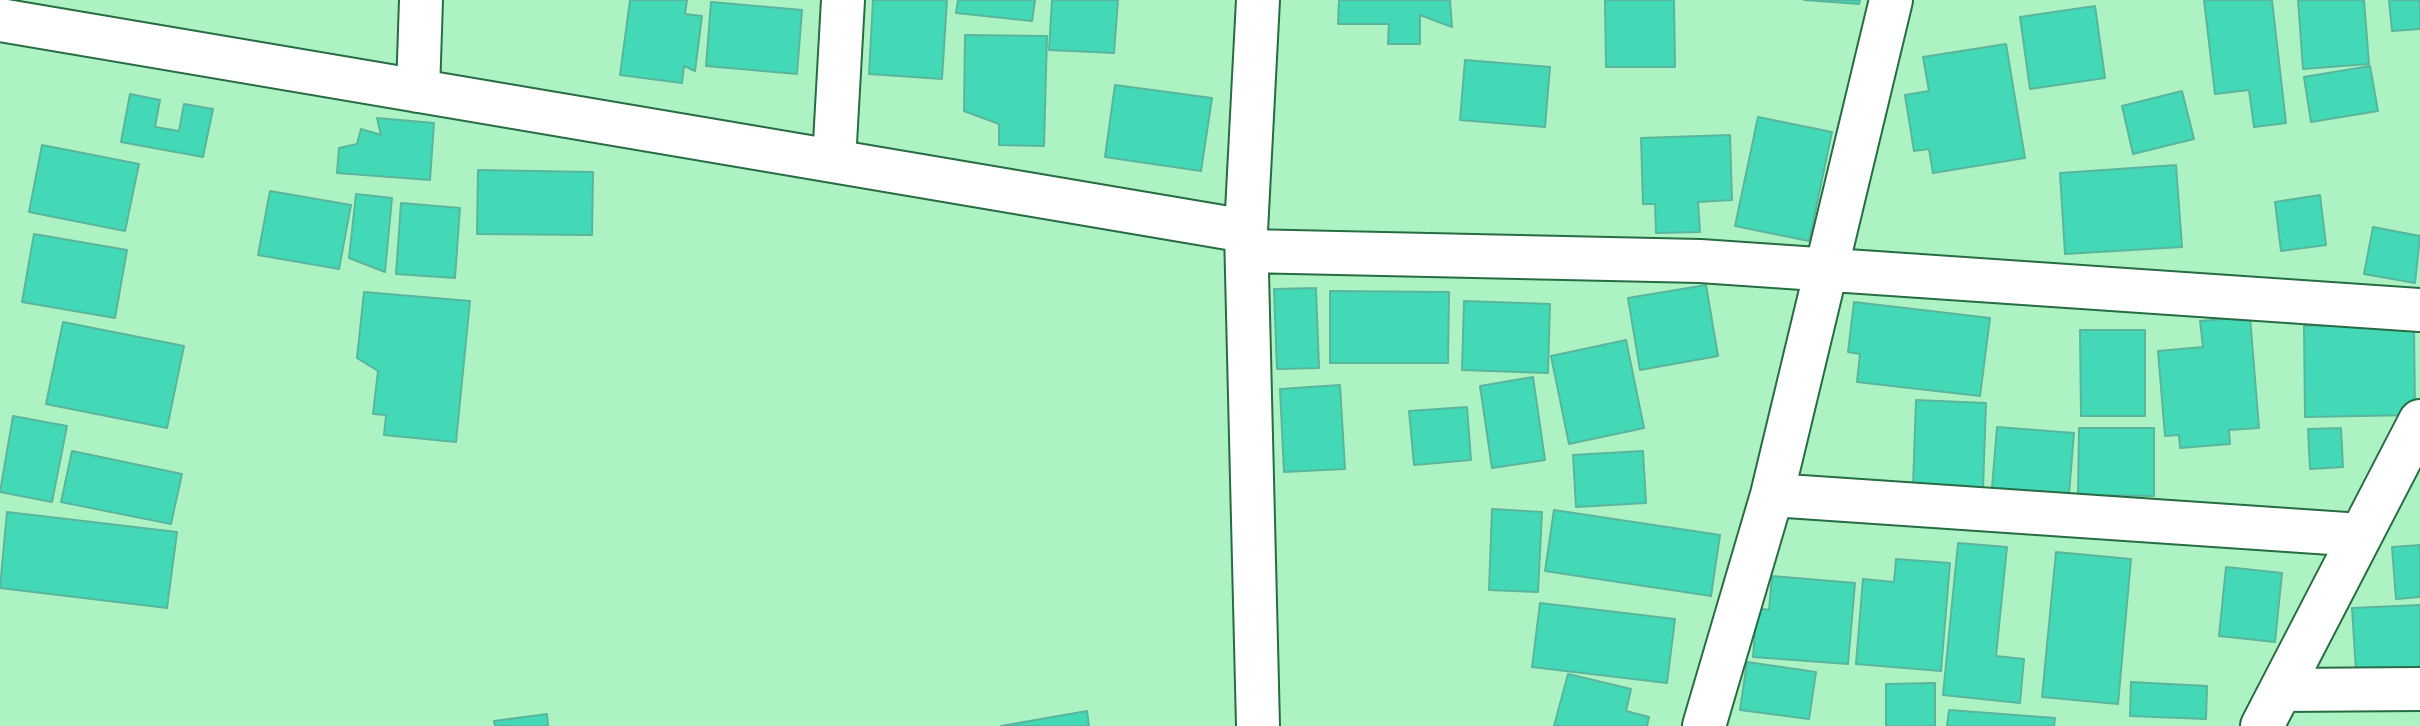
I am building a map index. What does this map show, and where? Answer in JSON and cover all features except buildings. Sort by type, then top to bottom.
[{"type":"street","points":[[418,91],[421,0]]},
{"type":"street","points":[[834,161],[843,0]]},
{"type":"street","points":[[1258,0],[1246,241],[1258,726]]},
{"type":"street","points":[[1704,726],[1772,495],[1891,0]]},
{"type":"street","points":[[0,20],[834,161],[1246,241],[1700,261],[2420,310]]},
{"type":"street","points":[[2272,708],[2420,421]]},
{"type":"street","points":[[1772,495],[2361,535]]},
{"type":"street","points":[[2272,708],[2420,689]]}]
